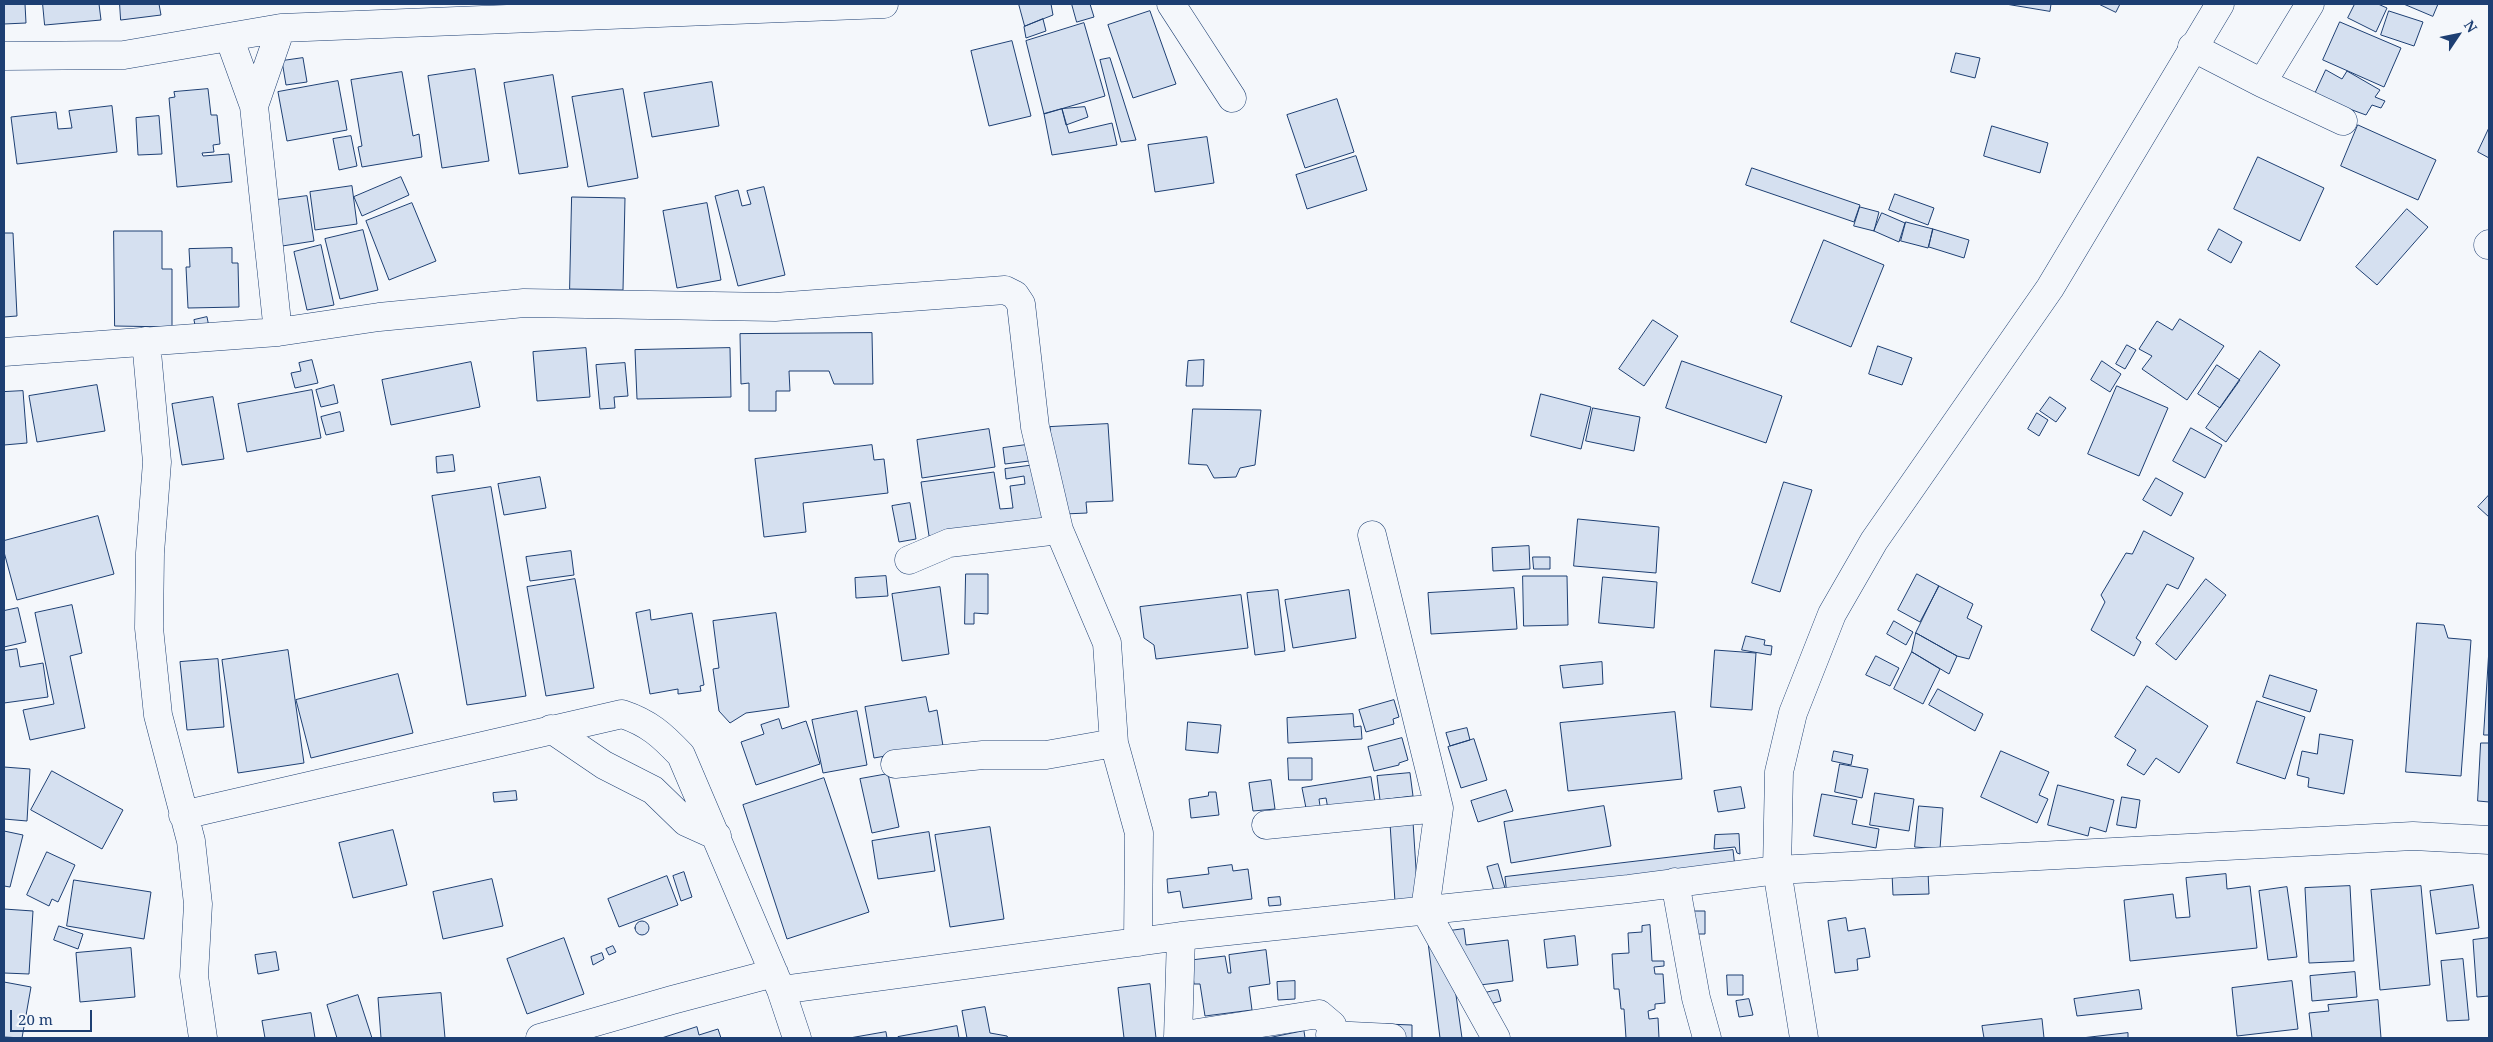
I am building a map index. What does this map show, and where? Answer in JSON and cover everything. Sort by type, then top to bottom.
[{"type":"street","points":[[4,56],[124,55],[281,28],[884,4]]},
{"type":"street","points":[[1171,4],[1232,98]]},
{"type":"street","points":[[1804,1038],[1777,870],[1779,772],[1793,713],[1832,614],[1874,541],[2050,288],[2192,47],[2220,4]]},
{"type":"street","points":[[2262,83],[2310,4]]},
{"type":"street","points":[[254,106],[281,28]]},
{"type":"street","points":[[229,37],[254,106],[278,332]]},
{"type":"street","points":[[2192,47],[2262,83],[2343,121]]},
{"type":"street","points":[[4,352],[278,332],[379,317],[524,302],[775,307],[1005,290],[1015,295],[1021,304],[1035,427],[1059,530],[1107,643],[1114,743],[1140,833],[1138,942]]},
{"type":"street","points":[[146,341],[157,462],[150,553],[149,628],[158,715],[191,841],[198,904],[194,976],[203,1038]]},
{"type":"street","points":[[909,560],[948,543],[1059,530]]},
{"type":"street","points":[[1372,535],[1439,808],[1425,910],[1496,1038]]},
{"type":"street","points":[[183,815],[622,714],[643,721],[662,735],[681,755],[777,981],[797,1038]]},
{"type":"street","points":[[551,729],[604,765],[653,790],[686,822],[717,836]]},
{"type":"street","points":[[895,764],[983,755],[1046,755],[1114,743]]},
{"type":"street","points":[[653,790],[699,794]]},
{"type":"street","points":[[1266,825],[1439,808]]},
{"type":"street","points":[[540,1038],[654,1005],[777,981],[1629,889],[1777,870],[2413,836],[2489,840]]},
{"type":"street","points":[[1675,882],[1696,998],[1707,1038]]},
{"type":"street","points":[[1181,936],[1178,1037],[1319,1014],[1332,1025],[1330,1036],[1392,1038]]},
{"type":"building","points":[[4,4],[25,4],[26,23],[4,24]]},
{"type":"building","points":[[43,4],[99,4],[101,20],[45,25]]},
{"type":"building","points":[[120,4],[159,4],[161,15],[121,20]]},
{"type":"building","points":[[1019,4],[1051,4],[1053,15],[1025,26]]},
{"type":"building","points":[[1072,4],[1090,4],[1094,17],[1077,22]]},
{"type":"building","points":[[2006,4],[2051,4],[2050,11]]},
{"type":"building","points":[[2099,4],[2120,4],[2116,12]]},
{"type":"building","points":[[2355,4],[2378,4],[2387,8],[2376,32],[2348,18]]},
{"type":"building","points":[[2404,4],[2438,4],[2433,16]]},
{"type":"building","points":[[1150,11],[1176,84],[1133,98],[1108,25]]},
{"type":"building","points":[[2389,11],[2423,22],[2414,46],[2381,35]]},
{"type":"building","points":[[1043,19],[1046,31],[1026,38],[1024,27]]},
{"type":"building","points":[[2340,22],[2401,48],[2384,87],[2323,60]]},
{"type":"building","points":[[1084,23],[1105,96],[1044,114],[1026,41]]},
{"type":"building","points":[[1012,41],[1031,116],[989,126],[971,51]]},
{"type":"building","points":[[1956,53],[1980,58],[1975,78],[1951,72]]},
{"type":"building","points":[[303,58],[307,82],[286,85],[282,61]]},
{"type":"building","points":[[1110,58],[1136,140],[1121,142],[1100,60]]},
{"type":"building","points":[[475,69],[489,161],[442,168],[428,76]]},
{"type":"building","points":[[2326,70],[2342,79],[2347,71],[2380,90],[2375,97],[2385,101],[2381,108],[2372,105],[2366,115],[2314,96]]},
{"type":"building","points":[[402,72],[413,136],[419,134],[422,157],[362,167],[358,147],[362,146],[351,80]]},
{"type":"building","points":[[553,75],[568,167],[519,174],[504,83]]},
{"type":"building","points":[[338,81],[347,130],[287,141],[278,92]]},
{"type":"building","points":[[712,82],[719,126],[652,137],[644,93]]},
{"type":"building","points":[[208,89],[211,115],[217,115],[220,144],[213,145],[214,152],[202,153],[203,156],[229,154],[232,182],[177,187],[169,98],[175,97],[174,92]]},
{"type":"building","points":[[623,89],[638,178],[588,187],[572,97]]},
{"type":"building","points":[[1337,99],[1354,152],[1305,168],[1287,115]]},
{"type":"building","points":[[112,106],[117,152],[17,164],[11,117],[56,112],[58,129],[72,128],[69,111]]},
{"type":"building","points":[[1085,107],[1088,117],[1066,125],[1062,109]]},
{"type":"building","points":[[1062,109],[1069,133],[1112,123],[1117,145],[1052,155],[1044,114]]},
{"type":"building","points":[[159,116],[162,154],[138,155],[136,118]]},
{"type":"building","points":[[2358,125],[2436,160],[2418,200],[2341,166]]},
{"type":"building","points":[[1992,126],[2048,143],[2040,173],[1984,156]]},
{"type":"building","points":[[2489,128],[2489,158],[2478,152]]},
{"type":"building","points":[[351,136],[357,166],[339,170],[333,139]]},
{"type":"building","points":[[1207,137],[1214,183],[1155,192],[1148,145]]},
{"type":"building","points":[[1356,156],[1367,190],[1307,209],[1296,175]]},
{"type":"building","points":[[2258,157],[2324,188],[2300,241],[2234,209]]},
{"type":"building","points":[[1752,168],[1860,205],[1854,222],[1746,185]]},
{"type":"building","points":[[401,177],[409,195],[362,216],[354,197]]},
{"type":"building","points":[[352,186],[357,224],[315,230],[310,192]]},
{"type":"building","points":[[764,187],[785,275],[738,286],[715,196],[738,190],[742,206],[751,204],[747,191]]},
{"type":"building","points":[[1895,194],[1934,208],[1928,225],[1889,210]]},
{"type":"building","points":[[307,196],[314,241],[276,247],[269,201]]},
{"type":"building","points":[[572,197],[625,198],[623,290],[570,289]]},
{"type":"building","points":[[412,203],[436,261],[389,280],[366,221]]},
{"type":"building","points":[[707,203],[721,280],[677,288],[663,211]]},
{"type":"building","points":[[1860,207],[1879,212],[1874,231],[1854,226]]},
{"type":"building","points":[[2407,209],[2428,227],[2377,285],[2356,267]]},
{"type":"building","points":[[1882,213],[1905,223],[1899,242],[1874,231]]},
{"type":"building","points":[[1906,222],[1933,229],[1928,248],[1901,241]]},
{"type":"building","points":[[1933,229],[1969,240],[1964,258],[1929,247]]},
{"type":"building","points":[[2219,229],[2242,242],[2231,263],[2208,250]]},
{"type":"building","points":[[363,230],[378,290],[340,299],[325,239]]},
{"type":"building","points":[[114,231],[162,231],[162,269],[172,269],[172,327],[115,326]]},
{"type":"building","points":[[4,233],[13,233],[17,316],[4,317]]},
{"type":"building","points":[[1824,240],[1884,265],[1851,347],[1791,322]]},
{"type":"building","points":[[321,245],[334,305],[307,310],[294,252]]},
{"type":"building","points":[[232,248],[232,263],[238,263],[239,307],[188,308],[186,267],[190,267],[189,249]]},
{"type":"building","points":[[207,317],[210,332],[197,335],[194,320]]},
{"type":"building","points":[[2180,319],[2224,346],[2187,400],[2142,369],[2152,356],[2139,349],[2157,321],[2172,330]]},
{"type":"building","points":[[1653,320],[1678,336],[1644,386],[1619,369]]},
{"type":"building","points":[[872,333],[873,384],[834,384],[829,371],[789,371],[790,391],[776,391],[776,411],[749,411],[749,383],[741,384],[740,334]]},
{"type":"building","points":[[2127,345],[2136,350],[2125,369],[2116,364]]},
{"type":"building","points":[[1878,346],[1912,358],[1902,385],[1869,374]]},
{"type":"building","points":[[586,348],[590,397],[537,401],[533,352]]},
{"type":"building","points":[[730,348],[731,397],[637,399],[635,350]]},
{"type":"building","points":[[2260,351],[2280,365],[2226,442],[2206,428]]},
{"type":"building","points":[[312,360],[318,383],[295,388],[291,373],[301,371],[299,363]]},
{"type":"building","points":[[1204,360],[1203,386],[1186,386],[1188,361]]},
{"type":"building","points":[[1682,361],[1782,396],[1766,443],[1666,408]]},
{"type":"building","points":[[2102,361],[2121,374],[2110,392],[2091,380]]},
{"type":"building","points":[[471,362],[480,407],[391,425],[382,380]]},
{"type":"building","points":[[625,363],[628,396],[614,397],[615,408],[600,409],[596,365]]},
{"type":"building","points":[[2217,365],[2240,380],[2220,408],[2198,394]]},
{"type":"building","points":[[97,385],[105,431],[37,442],[29,396]]},
{"type":"building","points":[[334,385],[338,403],[321,407],[316,390]]},
{"type":"building","points":[[2117,386],[2168,408],[2139,476],[2088,454]]},
{"type":"building","points":[[312,390],[321,438],[247,452],[238,404]]},
{"type":"building","points":[[23,391],[27,443],[4,445],[4,392]]},
{"type":"building","points":[[1541,394],[1591,407],[1581,449],[1531,436]]},
{"type":"building","points":[[213,397],[224,459],[182,465],[172,404]]},
{"type":"building","points":[[2050,397],[2066,408],[2056,422],[2040,411]]},
{"type":"building","points":[[1593,408],[1640,417],[1634,451],[1586,441]]},
{"type":"building","points":[[1193,409],[1261,410],[1255,465],[1240,468],[1236,477],[1214,478],[1207,465],[1189,464]]},
{"type":"building","points":[[340,412],[344,431],[326,435],[321,417]]},
{"type":"building","points":[[2037,413],[2048,420],[2039,436],[2028,429]]},
{"type":"building","points":[[1108,424],[1113,501],[1086,502],[1087,513],[1064,514],[1056,507],[1050,427]]},
{"type":"building","points":[[2191,428],[2222,445],[2205,478],[2173,461]]},
{"type":"building","points":[[989,429],[995,467],[922,478],[917,440]]},
{"type":"building","points":[[872,445],[874,460],[884,459],[888,493],[803,503],[806,532],[764,537],[755,459]]},
{"type":"building","points":[[1026,445],[1029,461],[1005,464],[1003,448]]},
{"type":"building","points":[[453,455],[455,471],[437,473],[436,457]]},
{"type":"building","points":[[1035,465],[1043,519],[929,536],[921,482],[994,472],[1000,509],[1013,508],[1010,486],[1025,484],[1024,476],[1006,479],[1005,469]]},
{"type":"building","points":[[540,477],[546,508],[504,515],[498,484]]},
{"type":"building","points":[[2156,478],[2183,493],[2171,516],[2143,500]]},
{"type":"building","points":[[1784,482],[1812,490],[1780,592],[1752,583]]},
{"type":"building","points":[[491,487],[526,696],[467,705],[432,496]]},
{"type":"building","points":[[2489,495],[2489,517],[2478,507]]},
{"type":"building","points":[[910,503],[916,539],[899,542],[892,506]]},
{"type":"building","points":[[98,516],[114,574],[17,600],[4,552],[4,541]]},
{"type":"building","points":[[1578,519],[1659,527],[1656,573],[1574,566]]},
{"type":"building","points":[[2144,531],[2194,558],[2178,589],[2167,584],[2136,638],[2141,642],[2134,656],[2091,630],[2105,602],[2101,595],[2126,553],[2132,554]]},
{"type":"building","points":[[1529,546],[1530,569],[1493,571],[1492,548]]},
{"type":"building","points":[[571,551],[574,575],[530,581],[526,557]]},
{"type":"building","points":[[1533,557],[1550,557],[1550,569],[1534,569]]},
{"type":"building","points":[[966,574],[988,574],[988,614],[974,613],[974,624],[965,624]]},
{"type":"building","points":[[1917,574],[1939,586],[1920,622],[1898,610]]},
{"type":"building","points":[[886,576],[888,596],[856,598],[855,578]]},
{"type":"building","points":[[1523,576],[1567,576],[1568,625],[1524,626]]},
{"type":"building","points":[[1603,577],[1657,582],[1654,628],[1599,623]]},
{"type":"building","points":[[575,579],[594,688],[546,696],[527,587]]},
{"type":"building","points":[[2206,579],[2226,595],[2176,660],[2156,644]]},
{"type":"building","points":[[1939,586],[1973,604],[1967,618],[1982,626],[1969,659],[1957,656],[1916,633]]},
{"type":"building","points":[[940,587],[949,654],[902,661],[892,594]]},
{"type":"building","points":[[1514,588],[1517,629],[1431,634],[1428,593]]},
{"type":"building","points":[[1278,590],[1285,651],[1255,655],[1247,593]]},
{"type":"building","points":[[1349,590],[1356,638],[1293,648],[1285,600]]},
{"type":"building","points":[[1241,595],[1248,648],[1156,659],[1154,645],[1144,638],[1140,607]]},
{"type":"building","points":[[72,605],[82,653],[70,656],[85,728],[30,740],[23,710],[54,704],[35,613]]},
{"type":"building","points":[[18,608],[26,642],[4,647],[4,611]]},
{"type":"building","points":[[650,610],[651,620],[692,613],[704,685],[700,686],[701,691],[678,694],[678,689],[650,694],[636,613]]},
{"type":"building","points":[[776,613],[789,707],[746,713],[730,723],[719,711],[713,669],[719,668],[713,621]]},
{"type":"building","points":[[1894,621],[1913,632],[1906,645],[1887,634]]},
{"type":"building","points":[[2417,623],[2444,625],[2448,638],[2471,640],[2461,776],[2406,772]]},
{"type":"building","points":[[1916,633],[1957,656],[1949,674],[1912,652]]},
{"type":"building","points":[[1746,636],[1765,640],[1764,645],[1772,646],[1771,655],[1742,650]]},
{"type":"building","points":[[17,649],[20,667],[43,663],[48,697],[4,703],[4,651]]},
{"type":"building","points":[[2489,649],[2489,735],[2484,735]]},
{"type":"building","points":[[288,650],[304,763],[238,773],[222,660]]},
{"type":"building","points":[[1715,650],[1756,653],[1752,710],[1711,707]]},
{"type":"building","points":[[1912,652],[1940,669],[1923,704],[1894,689]]},
{"type":"building","points":[[1876,656],[1899,668],[1890,686],[1866,675]]},
{"type":"building","points":[[218,659],[224,727],[187,730],[180,662]]},
{"type":"building","points":[[1602,662],[1603,684],[1563,688],[1560,666]]},
{"type":"building","points":[[398,674],[413,733],[311,758],[296,700]]},
{"type":"building","points":[[2270,675],[2317,690],[2310,712],[2263,697]]},
{"type":"building","points":[[2147,686],[2208,726],[2179,773],[2156,758],[2144,775],[2127,765],[2136,750],[2115,737]]},
{"type":"building","points":[[1938,689],[1983,714],[1975,731],[1929,705]]},
{"type":"building","points":[[926,697],[929,712],[937,710],[943,746],[874,758],[865,707]]},
{"type":"building","points":[[1394,700],[1399,717],[1393,719],[1394,724],[1366,732],[1359,710]]},
{"type":"building","points":[[2257,701],[2305,717],[2285,779],[2237,763]]},
{"type":"building","points":[[857,711],[867,765],[823,773],[812,720]]},
{"type":"building","points":[[1675,712],[1682,779],[1568,791],[1560,723]]},
{"type":"building","points":[[1353,714],[1354,727],[1361,726],[1362,739],[1288,743],[1287,718]]},
{"type":"building","points":[[779,719],[782,729],[806,721],[820,764],[756,785],[741,742],[764,734],[761,725]]},
{"type":"building","points":[[1188,722],[1221,725],[1218,753],[1186,750]]},
{"type":"building","points":[[1467,728],[1470,740],[1450,746],[1446,733]]},
{"type":"building","points":[[2320,734],[2353,740],[2344,794],[2308,787],[2309,778],[2297,775],[2302,751],[2317,754]]},
{"type":"building","points":[[1402,738],[1408,760],[1399,763],[1399,765],[1374,771],[1368,747]]},
{"type":"building","points":[[1474,739],[1487,780],[1461,788],[1448,747]]},
{"type":"building","points":[[2481,743],[2489,743],[2489,802],[2478,801]]},
{"type":"building","points":[[1834,751],[1853,755],[1851,765],[1832,761]]},
{"type":"building","points":[[2001,751],[2049,772],[2039,795],[2048,799],[2037,823],[1981,797]]},
{"type":"building","points":[[1288,758],[1312,758],[1312,780],[1289,780]]},
{"type":"building","points":[[1840,764],[1868,769],[1862,798],[1835,792]]},
{"type":"building","points":[[4,767],[30,769],[27,821],[4,819]]},
{"type":"building","points":[[52,771],[123,810],[102,849],[31,810]]},
{"type":"building","points":[[1410,773],[1413,796],[1380,800],[1377,776]]},
{"type":"building","points":[[888,774],[899,827],[872,833],[860,779]]},
{"type":"building","points":[[1371,777],[1375,802],[1328,809],[1326,798],[1319,799],[1320,806],[1306,808],[1302,788]]},
{"type":"building","points":[[824,778],[869,912],[787,939],[743,805]]},
{"type":"building","points":[[1271,780],[1275,809],[1253,811],[1249,783]]},
{"type":"building","points":[[2058,785],[2114,800],[2106,832],[2090,827],[2088,836],[2048,825]]},
{"type":"building","points":[[1741,787],[1745,808],[1718,812],[1714,791]]},
{"type":"building","points":[[1506,790],[1513,811],[1478,822],[1471,801]]},
{"type":"building","points":[[516,791],[517,800],[494,802],[493,793]]},
{"type":"building","points":[[1209,792],[1216,792],[1219,815],[1191,818],[1189,799],[1208,796]]},
{"type":"building","points":[[1875,793],[1914,799],[1909,831],[1870,825]]},
{"type":"building","points":[[1822,794],[1857,800],[1852,824],[1879,829],[1876,848],[1814,836]]},
{"type":"building","points":[[2122,797],[2140,800],[2136,828],[2117,825]]},
{"type":"building","points":[[1604,806],[1611,846],[1511,863],[1504,822]]},
{"type":"building","points":[[1919,806],[1943,808],[1940,849],[1915,847]]},
{"type":"building","points":[[1413,822],[1418,900],[1395,902],[1390,823]]},
{"type":"building","points":[[990,827],[1004,919],[950,927],[935,835]]},
{"type":"building","points":[[393,830],[407,885],[353,898],[339,843]]},
{"type":"building","points":[[4,831],[23,835],[10,887],[4,886]]},
{"type":"building","points":[[929,832],[935,871],[878,879],[872,841]]},
{"type":"building","points":[[1739,834],[1740,854],[1737,853],[1735,847],[1714,849],[1715,835]]},
{"type":"building","points":[[1733,850],[1735,867],[1507,895],[1505,877]]},
{"type":"building","points":[[47,852],[75,865],[58,902],[52,899],[49,906],[27,895]]},
{"type":"building","points":[[1498,864],[1507,895],[1496,898],[1487,867]]},
{"type":"building","points":[[1232,865],[1233,871],[1248,869],[1252,899],[1183,908],[1180,891],[1168,893],[1167,879],[1209,874],[1208,868]]},
{"type":"building","points":[[1928,871],[1929,894],[1893,895],[1892,873]]},
{"type":"building","points":[[684,872],[692,897],[681,901],[673,876]]},
{"type":"building","points":[[2226,874],[2227,889],[2250,886],[2257,948],[2130,961],[2124,900],[2173,894],[2176,918],[2190,917],[2186,878]]},
{"type":"building","points":[[667,876],[678,905],[619,927],[608,899]]},
{"type":"building","points":[[492,879],[503,926],[443,939],[433,892]]},
{"type":"building","points":[[74,880],[151,892],[144,939],[67,926]]},
{"type":"building","points":[[2473,885],[2479,928],[2436,934],[2430,891]]},
{"type":"building","points":[[2350,886],[2354,961],[2309,963],[2305,888]]},
{"type":"building","points":[[2421,886],[2430,985],[2380,990],[2371,890]]},
{"type":"building","points":[[2287,887],[2297,957],[2268,960],[2259,891]]},
{"type":"building","points":[[1280,897],[1281,905],[1269,906],[1268,898]]},
{"type":"building","points":[[4,909],[33,911],[29,974],[4,973]]},
{"type":"building","points":[[1694,911],[1705,911],[1705,934],[1695,934]]},
{"type":"building","points":[[1846,918],[1848,931],[1865,928],[1870,957],[1857,959],[1858,970],[1835,973],[1828,921]]},
{"type":"building","points":[[642,921],[647,923],[649,928],[647,933],[642,935],[637,933],[635,928],[637,923]]},
{"type":"building","points":[[1650,925],[1652,961],[1664,961],[1664,966],[1654,967],[1655,974],[1663,974],[1665,1003],[1655,1004],[1655,1009],[1648,1011],[1649,1019],[1658,1018],[1659,1038],[1626,1038],[1624,1009],[1621,1009],[1619,989],[1614,989],[1612,954],[1629,953],[1628,933],[1642,932],[1642,926]]},
{"type":"building","points":[[59,926],[83,934],[78,949],[54,940]]},
{"type":"building","points":[[1464,929],[1466,945],[1508,940],[1513,981],[1455,988],[1462,1038],[1440,1038],[1427,934]]},
{"type":"building","points":[[1575,936],[1578,965],[1547,968],[1544,940]]},
{"type":"building","points":[[564,938],[584,994],[527,1014],[507,959]]},
{"type":"building","points":[[2489,938],[2489,996],[2477,997],[2473,940]]},
{"type":"building","points":[[613,946],[616,952],[609,955],[606,949]]},
{"type":"building","points":[[131,948],[135,997],[80,1002],[76,953]]},
{"type":"building","points":[[1266,950],[1270,984],[1249,987],[1252,1010],[1205,1016],[1200,984],[1194,984],[1191,960],[1225,956],[1228,973],[1231,973],[1229,955]]},
{"type":"building","points":[[276,952],[279,970],[258,974],[255,955]]},
{"type":"building","points":[[602,953],[604,959],[593,965],[591,957]]},
{"type":"building","points":[[2463,959],[2469,1020],[2447,1021],[2441,961]]},
{"type":"building","points":[[2355,972],[2357,997],[2312,1001],[2310,976]]},
{"type":"building","points":[[1727,975],[1743,975],[1743,995],[1728,995]]},
{"type":"building","points":[[1295,981],[1295,999],[1278,1000],[1277,982]]},
{"type":"building","points":[[2292,981],[2298,1029],[2237,1036],[2232,988]]},
{"type":"building","points":[[4,982],[31,987],[22,1038],[4,1037]]},
{"type":"building","points":[[1150,984],[1156,1038],[1124,1038],[1118,988]]},
{"type":"building","points":[[1498,990],[1501,1001],[1470,1009],[1467,997]]},
{"type":"building","points":[[2139,990],[2142,1009],[2077,1016],[2074,999]]},
{"type":"building","points":[[441,993],[445,1038],[381,1038],[378,998]]},
{"type":"building","points":[[358,995],[372,1038],[337,1038],[327,1005]]},
{"type":"building","points":[[1749,999],[1753,1015],[1739,1017],[1736,1001]]},
{"type":"building","points":[[2378,1000],[2381,1038],[2312,1038],[2309,1013],[2329,1011],[2328,1005]]},
{"type":"building","points":[[985,1007],[990,1033],[1007,1036],[1008,1038],[967,1038],[962,1011]]},
{"type":"building","points":[[311,1013],[315,1038],[265,1038],[262,1021]]},
{"type":"building","points":[[2042,1019],[2044,1038],[1984,1038],[1982,1026]]},
{"type":"building","points":[[1386,1024],[1412,1025],[1412,1038],[1386,1038]]},
{"type":"building","points":[[957,1026],[959,1038],[898,1038],[898,1037]]},
{"type":"building","points":[[697,1027],[699,1035],[718,1029],[721,1038],[662,1038]]},
{"type":"building","points":[[1304,1031],[1305,1038],[1268,1038]]},
{"type":"building","points":[[886,1032],[887,1038],[850,1038]]},
{"type":"building","points":[[2128,1033],[2128,1038],[2082,1038]]}]
